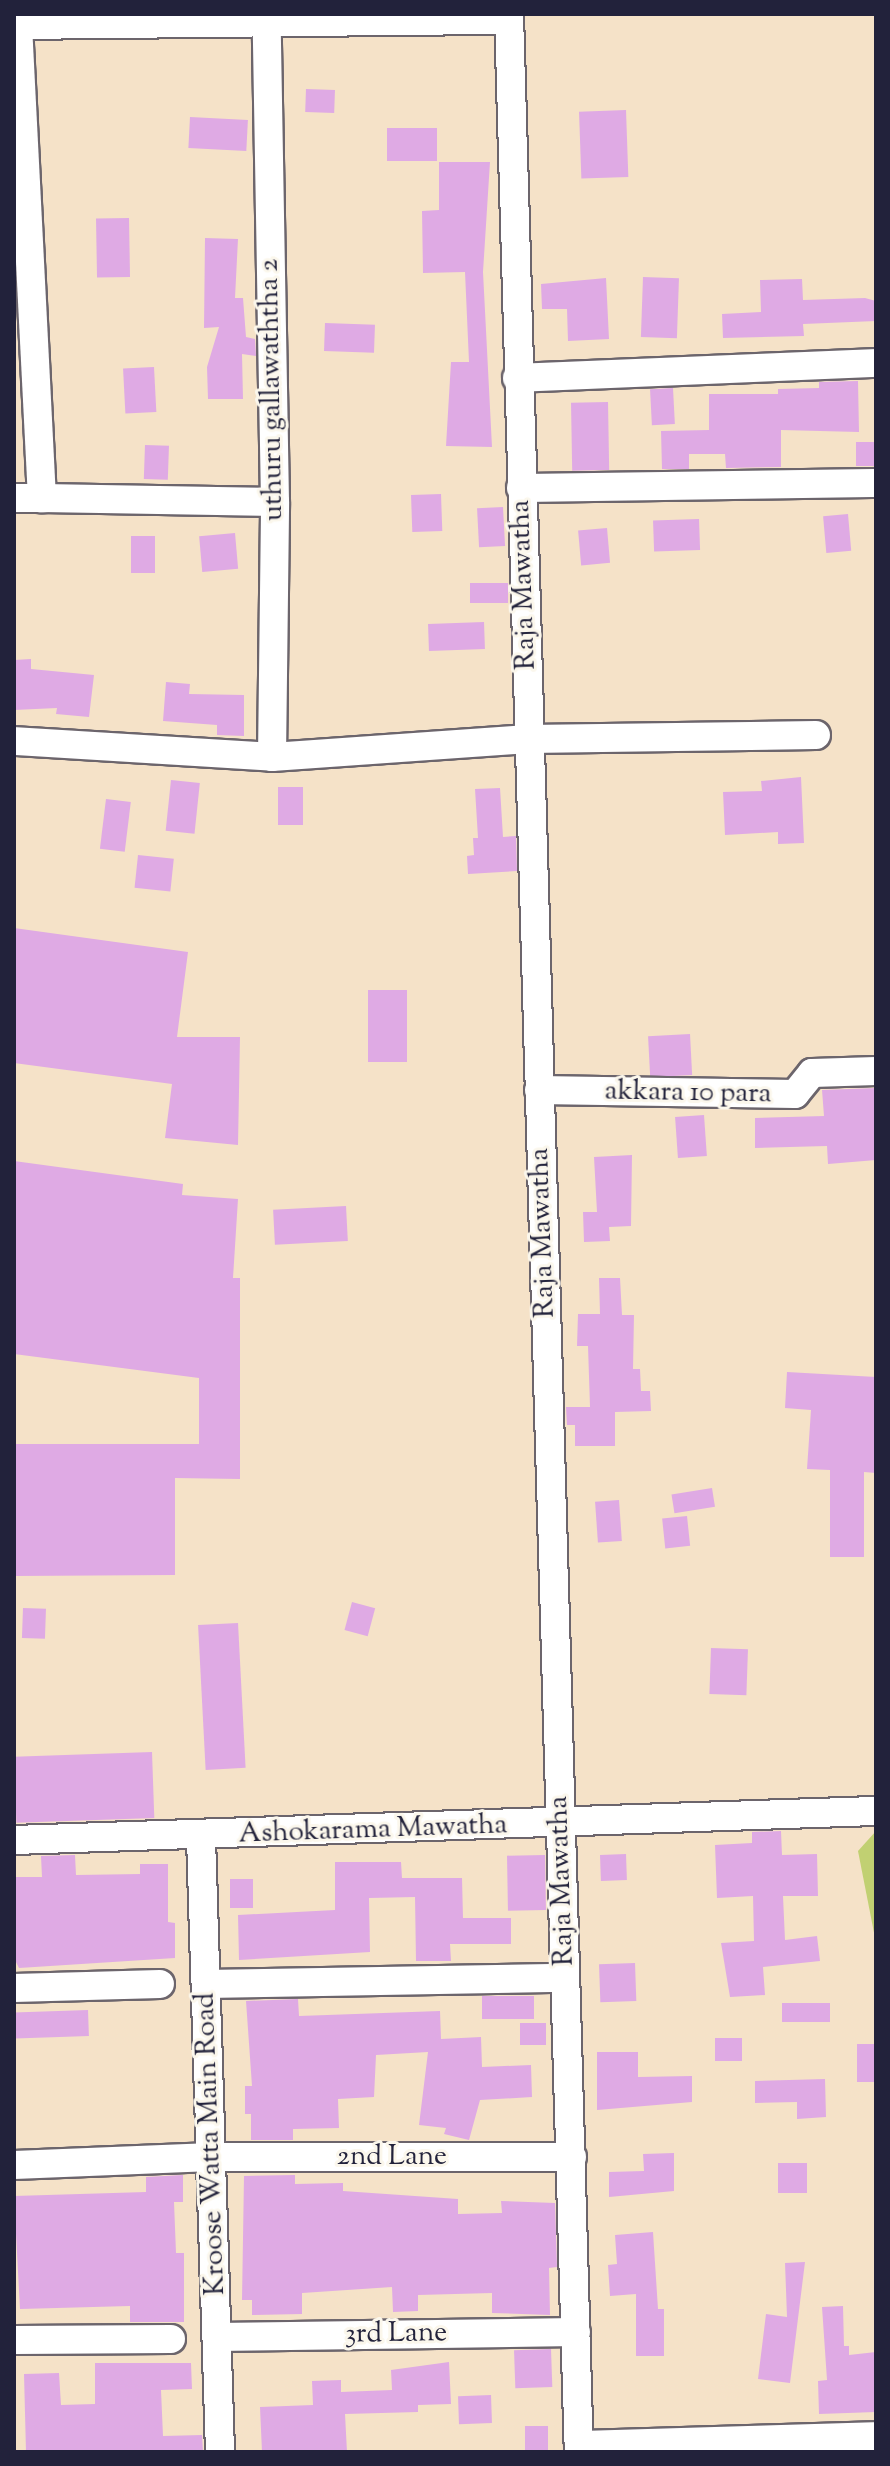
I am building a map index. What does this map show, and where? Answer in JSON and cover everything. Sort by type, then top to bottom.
[{"type":"street","points":[[42,498],[16,25],[509,17]]},
{"type":"street","name":"Raja Mawatha","points":[[509,17],[579,2448]]},
{"type":"street","name":"uthuru gallawaththa 2","points":[[267,22],[275,502],[272,757]]},
{"type":"street","points":[[517,378],[876,363]]},
{"type":"street","points":[[521,488],[876,483]]},
{"type":"street","points":[[14,498],[275,502]]},
{"type":"street","points":[[14,741],[272,757],[528,739],[816,735]]},
{"type":"street","name":"akkara 10 para","points":[[539,1090],[795,1094],[812,1073],[876,1071]]},
{"type":"street","name":"Ashokarama Mawatha","points":[[14,1840],[201,1837],[876,1811]]},
{"type":"street","name":"Kroose Watta Main Road","points":[[201,1837],[220,2452]]},
{"type":"street","points":[[206,1984],[565,1978]]},
{"type":"street","points":[[14,1988],[160,1984]]},
{"type":"street","name":"2nd Lane","points":[[14,2165],[212,2157],[572,2157]]},
{"type":"street","name":"3rd Lane","points":[[217,2337],[576,2332]]},
{"type":"street","points":[[14,2340],[171,2339]]},
{"type":"street","points":[[579,2448],[876,2436]]},
{"type":"green space","points":[[876,1831],[876,1943],[858,1851]]},
{"type":"building","points":[[306,89],[335,90],[334,113],[305,112]]},
{"type":"building","points":[[626,110],[628,177],[581,179],[579,112]]},
{"type":"building","points":[[190,117],[248,120],[246,151],[188,148]]},
{"type":"building","points":[[387,128],[437,128],[437,161],[387,161]]},
{"type":"building","points":[[439,162],[490,162],[483,272],[492,447],[446,446],[451,362],[469,362],[465,272],[423,273],[422,211],[439,210]]},
{"type":"building","points":[[129,218],[130,277],[97,278],[96,219]]},
{"type":"building","points":[[205,238],[238,239],[235,298],[243,298],[246,337],[255,339],[256,356],[242,354],[243,399],[208,399],[207,367],[219,327],[204,328]]},
{"type":"building","points":[[643,277],[679,278],[677,338],[641,337]]},
{"type":"building","points":[[606,278],[609,339],[568,341],[567,309],[542,309],[541,284]]},
{"type":"building","points":[[802,279],[803,300],[865,298],[876,301],[876,321],[803,324],[804,336],[723,338],[722,314],[761,312],[760,280]]},
{"type":"building","points":[[325,323],[375,325],[374,353],[324,351]]},
{"type":"building","points":[[154,367],[156,412],[125,414],[123,369]]},
{"type":"building","points":[[858,381],[859,432],[781,430],[781,467],[726,468],[725,454],[689,454],[689,469],[662,469],[661,431],[709,430],[709,394],[778,394],[778,389],[819,388],[819,382]]},
{"type":"building","points":[[673,388],[675,424],[652,425],[650,389]]},
{"type":"building","points":[[608,402],[609,470],[572,471],[571,403]]},
{"type":"building","points":[[856,442],[876,442],[876,466],[856,466]]},
{"type":"building","points":[[145,445],[169,446],[168,480],[144,479]]},
{"type":"building","points":[[441,494],[442,531],[412,532],[411,495]]},
{"type":"building","points":[[503,507],[505,546],[479,547],[477,508]]},
{"type":"building","points":[[848,514],[851,551],[826,553],[823,516]]},
{"type":"building","points":[[699,519],[700,550],[654,552],[653,521]]},
{"type":"building","points":[[607,528],[610,563],[581,565],[578,531]]},
{"type":"building","points":[[235,533],[238,569],[202,572],[199,536]]},
{"type":"building","points":[[131,536],[155,536],[155,573],[131,573]]},
{"type":"building","points":[[470,583],[508,583],[508,603],[470,603]]},
{"type":"building","points":[[484,622],[485,649],[429,651],[428,624]]},
{"type":"building","points":[[31,659],[31,669],[94,675],[89,717],[56,714],[57,708],[14,710],[14,660]]},
{"type":"building","points":[[166,682],[190,684],[189,694],[244,695],[244,736],[217,735],[217,725],[163,721]]},
{"type":"building","points":[[801,777],[804,843],[778,844],[778,832],[725,835],[723,792],[762,791],[761,781]]},
{"type":"building","points":[[171,780],[200,783],[195,834],[166,831]]},
{"type":"building","points":[[278,787],[303,787],[303,825],[278,825]]},
{"type":"building","points":[[500,788],[503,837],[516,836],[517,871],[468,874],[467,856],[474,855],[473,838],[478,838],[475,789]]},
{"type":"building","points":[[106,799],[131,802],[125,852],[100,849]]},
{"type":"building","points":[[138,855],[174,859],[170,892],[135,888]]},
{"type":"building","points":[[14,928],[188,952],[177,1037],[240,1037],[238,1145],[165,1138],[172,1084],[14,1063]]},
{"type":"building","points":[[368,990],[407,990],[407,1062],[368,1062]]},
{"type":"building","points":[[690,1034],[692,1075],[650,1077],[648,1036]]},
{"type":"building","points":[[876,1088],[876,1160],[828,1164],[827,1146],[755,1148],[755,1118],[824,1116],[822,1090]]},
{"type":"building","points":[[704,1115],[707,1156],[678,1158],[675,1117]]},
{"type":"building","points":[[632,1155],[631,1226],[609,1227],[610,1241],[584,1242],[583,1212],[597,1212],[594,1157]]},
{"type":"building","points":[[14,1161],[183,1184],[182,1195],[238,1199],[233,1278],[240,1278],[240,1479],[175,1478],[175,1575],[14,1576],[14,1444],[199,1444],[199,1378],[14,1354]]},
{"type":"building","points":[[346,1206],[348,1241],[275,1245],[273,1210]]},
{"type":"building","points":[[599,1278],[620,1278],[622,1315],[634,1315],[633,1369],[640,1369],[641,1391],[650,1391],[651,1411],[615,1412],[615,1446],[575,1446],[575,1425],[567,1425],[566,1407],[590,1407],[588,1346],[577,1346],[578,1314],[600,1314]]},
{"type":"building","points":[[787,1372],[876,1377],[876,1473],[864,1472],[864,1557],[830,1557],[830,1470],[807,1469],[811,1410],[785,1408]]},
{"type":"building","points":[[712,1488],[715,1507],[674,1513],[672,1494]]},
{"type":"building","points":[[619,1500],[622,1541],[598,1543],[595,1502]]},
{"type":"building","points":[[687,1516],[690,1546],[665,1548],[662,1519]]},
{"type":"building","points":[[352,1602],[375,1608],[368,1636],[344,1630]]},
{"type":"building","points":[[23,1608],[46,1609],[45,1639],[22,1638]]},
{"type":"building","points":[[238,1623],[246,1768],[206,1770],[198,1625]]},
{"type":"building","points":[[711,1648],[748,1649],[746,1695],[709,1694]]},
{"type":"building","points":[[152,1752],[154,1818],[16,1823],[14,1757]]},
{"type":"building","points":[[781,1831],[782,1855],[817,1854],[818,1896],[783,1896],[785,1940],[817,1936],[820,1961],[763,1967],[765,1995],[730,1997],[721,1943],[754,1941],[753,1896],[717,1898],[715,1845],[752,1843],[752,1832]]},
{"type":"building","points":[[626,1854],[627,1880],[601,1881],[600,1855]]},
{"type":"building","points":[[75,1855],[76,1875],[140,1874],[140,1864],[168,1864],[168,1922],[175,1923],[175,1958],[19,1968],[14,1958],[15,1877],[42,1877],[41,1856]]},
{"type":"building","points":[[545,1855],[546,1910],[508,1911],[507,1856]]},
{"type":"building","points":[[335,1862],[401,1862],[402,1878],[462,1878],[463,1918],[511,1918],[511,1944],[450,1944],[451,1961],[416,1961],[415,1897],[369,1898],[370,1952],[239,1960],[238,1915],[335,1910]]},
{"type":"building","points":[[230,1879],[253,1879],[253,1908],[230,1908]]},
{"type":"building","points":[[635,1963],[636,2001],[600,2002],[599,1964]]},
{"type":"building","points":[[482,1996],[534,1996],[534,2019],[482,2019]]},
{"type":"building","points":[[298,1999],[299,2016],[440,2011],[441,2039],[481,2037],[482,2067],[531,2065],[532,2097],[480,2100],[469,2140],[444,2134],[446,2128],[419,2125],[428,2052],[376,2055],[374,2097],[338,2099],[339,2128],[293,2129],[293,2140],[251,2140],[251,2114],[245,2114],[245,2086],[252,2086],[246,2001]]},
{"type":"building","points":[[782,2003],[830,2003],[830,2022],[782,2022]]},
{"type":"building","points":[[88,2010],[89,2036],[15,2039],[14,2013]]},
{"type":"building","points":[[520,2023],[546,2023],[546,2045],[520,2045]]},
{"type":"building","points":[[715,2038],[742,2038],[742,2061],[715,2061]]},
{"type":"building","points":[[857,2044],[876,2044],[876,2082],[857,2082]]},
{"type":"building","points":[[597,2052],[638,2052],[638,2077],[692,2076],[692,2102],[597,2110]]},
{"type":"building","points":[[825,2079],[826,2117],[797,2119],[797,2102],[755,2103],[755,2081]]},
{"type":"building","points":[[674,2153],[674,2191],[609,2197],[609,2172],[644,2171],[643,2154]]},
{"type":"building","points":[[778,2163],[807,2163],[807,2193],[778,2193]]},
{"type":"building","points":[[183,2175],[183,2202],[174,2202],[176,2253],[184,2253],[184,2322],[130,2322],[130,2306],[20,2309],[14,2196],[146,2192],[146,2177]]},
{"type":"building","points":[[295,2175],[295,2184],[343,2183],[343,2191],[458,2199],[458,2214],[502,2213],[501,2201],[555,2203],[557,2267],[549,2268],[550,2315],[492,2313],[492,2293],[418,2295],[418,2311],[393,2312],[392,2287],[302,2293],[302,2314],[252,2315],[252,2300],[242,2300],[244,2176]]},
{"type":"building","points":[[653,2232],[658,2309],[664,2309],[664,2356],[636,2356],[636,2294],[610,2296],[608,2265],[617,2264],[615,2235]]},
{"type":"building","points":[[805,2262],[790,2383],[758,2379],[766,2314],[787,2317],[785,2263]]},
{"type":"building","points":[[843,2306],[844,2346],[849,2346],[849,2355],[876,2352],[876,2412],[819,2414],[818,2381],[827,2380],[822,2307]]},
{"type":"building","points":[[551,2349],[552,2387],[515,2388],[514,2350]]},
{"type":"building","points":[[449,2362],[451,2404],[418,2405],[418,2412],[345,2414],[347,2452],[262,2452],[260,2407],[313,2405],[312,2381],[341,2380],[341,2392],[392,2390],[391,2370]]},
{"type":"building","points":[[95,2363],[191,2363],[192,2389],[161,2390],[163,2436],[202,2435],[203,2452],[26,2452],[24,2374],[59,2373],[61,2405],[95,2404]]},
{"type":"building","points":[[491,2395],[492,2423],[459,2424],[458,2396]]},
{"type":"building","points":[[525,2426],[548,2426],[548,2452],[525,2452]]}]
